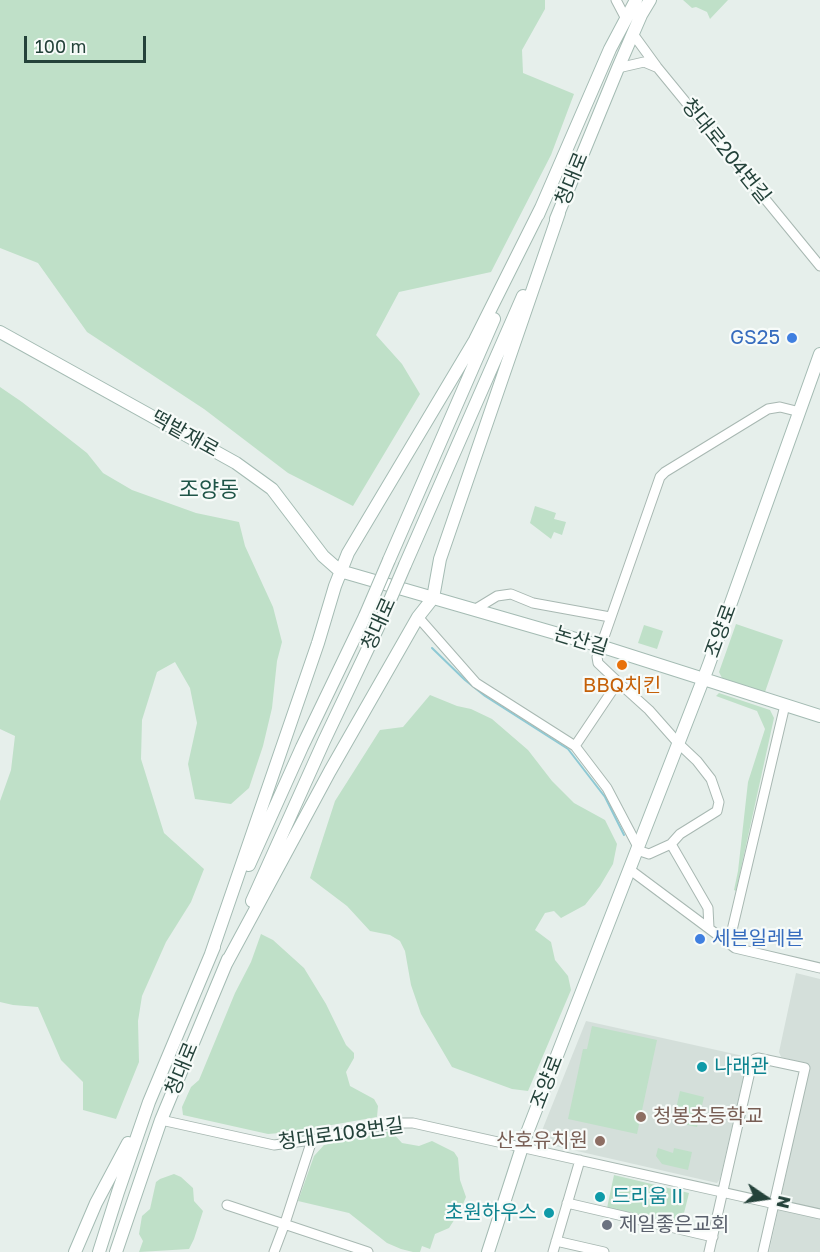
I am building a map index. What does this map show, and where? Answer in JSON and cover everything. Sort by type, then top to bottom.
[{"type":"street","points":[[616,0],[633,34]]},
{"type":"street","name":"청대로","points":[[99,1252],[150,1102],[211,954],[302,747],[365,616],[600,71],[636,0]]},
{"type":"street","name":"청대로","points":[[116,1252],[161,1120],[226,964],[282,833],[381,621],[559,213],[618,68],[650,0]]},
{"type":"street","name":"청대로204번길","points":[[633,34],[657,68],[820,266]]},
{"type":"street","points":[[618,68],[644,62],[657,68]]},
{"type":"street","points":[[211,954],[318,643],[340,571],[348,553],[475,340],[541,208]]},
{"type":"street","points":[[226,964],[330,771],[418,616],[433,598],[440,559],[559,213]]},
{"type":"street","name":"떡밭재로","points":[[0,332],[236,463],[272,489],[323,556],[340,571]]},
{"type":"street","name":"조양로","points":[[488,1252],[522,1147],[679,744],[820,354]]},
{"type":"street","points":[[418,616],[476,683],[575,746],[607,788],[637,848],[649,854],[671,844],[680,834],[717,811],[719,802],[711,779],[641,702],[597,661],[600,646],[662,474],[768,410],[780,407],[800,412]]},
{"type":"street","name":"논산길","points":[[340,571],[600,646],[820,716]]},
{"type":"street","points":[[474,610],[497,596],[511,594],[533,603],[610,617]]},
{"type":"street","points":[[575,746],[618,682]]},
{"type":"street","points":[[729,943],[785,705]]},
{"type":"street","points":[[671,844],[708,908],[709,928]]},
{"type":"street","points":[[630,869],[729,943],[742,950],[820,968]]},
{"type":"street","points":[[709,1252],[751,1067],[754,1059],[763,1059],[805,1068],[763,1252]]},
{"type":"street","points":[[75,1252],[96,1203],[150,1102]]},
{"type":"street","name":"청대로108번길","points":[[161,1120],[269,1144],[290,1144],[405,1123],[820,1214]]},
{"type":"street","points":[[274,1252],[312,1140]]},
{"type":"street","points":[[553,1252],[580,1160]]},
{"type":"street","points":[[567,1203],[713,1237]]},
{"type":"street","points":[[227,1205],[368,1252]]},
{"type":"street","points":[[556,1241],[604,1252]]},
{"type":"shaded area","points":[[796,973],[820,979],[820,1252],[769,1252],[810,1065],[781,1057],[779,1052]]},
{"type":"shaded area","name":"청봉초등학교","points":[[586,1021],[748,1057],[720,1179],[717,1183],[542,1143],[539,1138]]},
{"type":"green space","points":[[0,0],[545,0],[545,9],[522,50],[523,73],[574,94],[551,155],[491,272],[399,292],[376,335],[402,364],[420,394],[353,506],[288,473],[204,409],[87,332],[38,263],[0,248]]},
{"type":"green space","points":[[683,0],[728,0],[710,19],[707,12],[696,7],[692,8]]},
{"type":"green space","points":[[0,387],[87,453],[103,473],[132,490],[196,513],[239,522],[245,546],[273,607],[282,642],[277,661],[272,708],[263,746],[249,788],[231,804],[195,799],[188,764],[197,723],[190,688],[175,662],[157,672],[142,720],[141,759],[164,833],[204,869],[191,902],[166,942],[142,996],[138,1021],[139,1062],[116,1119],[83,1110],[83,1082],[61,1060],[38,1007],[0,1002],[0,801],[11,770],[15,736],[0,729]]},
{"type":"green space","points":[[535,506],[556,513],[554,519],[566,522],[562,535],[554,532],[551,539],[530,523]]},
{"type":"green space","points":[[736,624],[783,640],[765,692],[722,678],[719,672]]},
{"type":"green space","points":[[644,625],[663,631],[657,649],[638,643]]},
{"type":"green space","points":[[719,693],[770,710],[774,718],[736,891],[734,890],[748,782],[765,729],[757,711],[716,696]]},
{"type":"green space","points":[[430,695],[492,719],[528,750],[552,781],[574,803],[605,820],[617,844],[613,864],[585,905],[561,918],[554,911],[545,913],[535,930],[551,942],[555,960],[568,976],[571,990],[528,1091],[512,1089],[452,1067],[421,1014],[411,985],[405,951],[400,941],[390,935],[370,931],[347,906],[310,878],[335,801],[380,730],[403,727]]},
{"type":"green space","points":[[261,934],[273,940],[304,968],[326,1004],[346,1045],[354,1053],[354,1058],[346,1072],[350,1086],[374,1099],[378,1106],[377,1117],[268,1134],[183,1115],[182,1107],[191,1087],[199,1080]]},
{"type":"green space","points":[[592,1026],[657,1040],[637,1134],[568,1119],[583,1049],[587,1049]]},
{"type":"green space","points":[[680,1091],[704,1097],[697,1127],[673,1122]]},
{"type":"green space","points":[[391,1131],[402,1143],[419,1146],[432,1141],[454,1152],[458,1158],[460,1180],[466,1197],[449,1228],[435,1234],[430,1249],[422,1246],[420,1252],[401,1249],[387,1243],[349,1213],[298,1201],[314,1156],[324,1145]]},
{"type":"green space","points":[[658,1148],[673,1153],[674,1148],[692,1152],[688,1170],[662,1164],[656,1156]]},
{"type":"green space","points":[[174,1174],[193,1188],[194,1201],[203,1211],[194,1239],[189,1249],[139,1252],[143,1241],[139,1234],[142,1216],[150,1209],[156,1182]]},
{"type":"green space","points":[[614,1175],[689,1193],[681,1225],[607,1208]]},
{"type":"waterway","points":[[432,648],[485,696],[568,749],[605,797],[624,835]]},
{"type":"place","name":"GS25","points":[[792,338]]},
{"type":"place","name":"BBQ치킨","points":[[622,665]]},
{"type":"place","name":"세븐일레븐","points":[[700,939]]},
{"type":"place","name":"나래관","points":[[702,1067]]},
{"type":"place","name":"청봉초등학교","points":[[641,1117]]},
{"type":"place","name":"산호유치원","points":[[600,1141]]},
{"type":"place","name":"드리움Ⅱ","points":[[600,1197]]},
{"type":"place","name":"초원하우스","points":[[549,1213]]},
{"type":"place","name":"제일좋은교회","points":[[607,1225]]},
{"type":"district","name":"조양동","points":[[209,490]]}]
